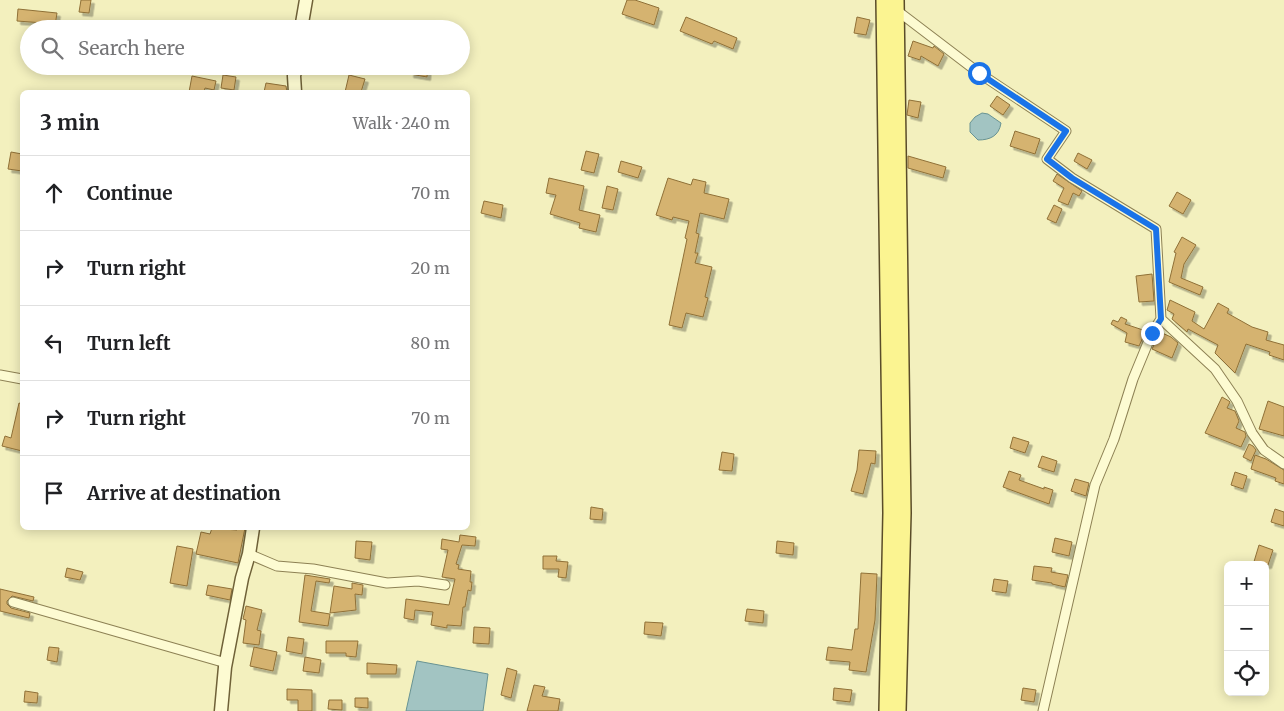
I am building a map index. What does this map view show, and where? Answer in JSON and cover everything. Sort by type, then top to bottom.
[{"type":"main road","points":[[887,711],[891,513],[889,2]]},
{"type":"main road","points":[[889,2],[902,513],[898,711]]},
{"type":"street","points":[[303,20],[306,0]]},
{"type":"street","points":[[889,2],[979,73],[1066,131],[1047,159],[1072,178],[1156,229],[1161,319],[1152,333],[1133,379],[1114,439],[1094,485],[1043,711]]},
{"type":"street","points":[[294,75],[295,90]]},
{"type":"street","points":[[1161,319],[1215,369],[1237,401],[1252,434],[1264,450],[1284,464]]},
{"type":"street","points":[[0,375],[20,379]]},
{"type":"street","points":[[221,711],[226,663],[253,530]]},
{"type":"street","points":[[249,554],[278,566],[313,569],[387,583],[418,581],[445,585]]},
{"type":"street","points":[[13,602],[226,663]]},
{"type":"water","points":[[982,113],[988,114],[1001,123],[996,134],[986,139],[978,140],[970,132],[970,123]]},
{"type":"water","points":[[417,661],[488,674],[483,711],[406,711]]},
{"type":"building","points":[[81,0],[91,0],[89,13],[79,12]]},
{"type":"building","points":[[627,0],[635,0],[659,8],[654,25],[622,14]]},
{"type":"building","points":[[18,9],[57,13],[56,20],[17,21]]},
{"type":"building","points":[[686,17],[737,38],[733,49],[714,41],[712,44],[680,31]]},
{"type":"building","points":[[857,17],[870,20],[866,35],[854,33]]},
{"type":"building","points":[[913,41],[933,48],[934,46],[944,54],[938,66],[921,56],[920,60],[908,56]]},
{"type":"building","points":[[223,75],[236,77],[234,90],[221,88]]},
{"type":"building","points":[[349,75],[365,79],[362,90],[345,90]]},
{"type":"building","points":[[192,76],[216,81],[214,90],[205,88],[204,90],[189,90]]},
{"type":"building","points":[[266,83],[286,86],[287,90],[264,90]]},
{"type":"building","points":[[997,96],[1010,105],[1003,115],[990,106]]},
{"type":"building","points":[[909,100],[921,102],[918,118],[907,115]]},
{"type":"building","points":[[1015,131],[1040,139],[1035,154],[1010,146]]},
{"type":"building","points":[[586,151],[599,154],[594,173],[581,170]]},
{"type":"building","points":[[11,152],[20,154],[20,171],[8,169]]},
{"type":"building","points":[[1078,153],[1092,160],[1087,169],[1074,161]]},
{"type":"building","points":[[908,156],[946,167],[943,178],[908,168]]},
{"type":"building","points":[[621,161],[642,167],[638,178],[618,172]]},
{"type":"building","points":[[1057,174],[1082,191],[1079,196],[1073,193],[1068,205],[1058,201],[1064,188],[1053,181]]},
{"type":"building","points":[[549,178],[584,186],[579,210],[600,215],[596,232],[579,228],[580,223],[550,214],[556,195],[546,193]]},
{"type":"building","points":[[668,178],[691,185],[693,179],[706,182],[704,193],[729,199],[724,219],[700,213],[696,233],[699,234],[695,253],[698,253],[695,263],[712,267],[705,297],[708,298],[703,317],[686,313],[682,328],[669,325],[689,221],[673,217],[672,220],[656,215]]},
{"type":"building","points":[[607,186],[618,189],[613,210],[602,208]]},
{"type":"building","points":[[1177,192],[1191,200],[1183,214],[1169,206]]},
{"type":"building","points":[[484,201],[503,205],[501,218],[481,213]]},
{"type":"building","points":[[1054,205],[1062,209],[1056,223],[1047,219]]},
{"type":"building","points":[[1182,237],[1196,245],[1184,264],[1181,278],[1203,287],[1200,295],[1169,282],[1176,253],[1174,252]]},
{"type":"building","points":[[1152,274],[1154,301],[1139,302],[1136,276]]},
{"type":"building","points":[[1170,300],[1195,312],[1192,321],[1204,329],[1218,303],[1229,309],[1227,313],[1252,327],[1268,332],[1266,340],[1284,345],[1284,360],[1269,355],[1270,352],[1246,344],[1235,373],[1215,353],[1218,345],[1188,329],[1187,332],[1172,319],[1174,314],[1167,310]]},
{"type":"building","points":[[1121,317],[1127,320],[1125,324],[1146,331],[1139,346],[1125,342],[1127,333],[1111,324],[1113,320],[1118,322]]},
{"type":"building","points":[[1160,332],[1178,343],[1172,358],[1152,349]]},
{"type":"building","points":[[1222,397],[1230,402],[1227,408],[1235,411],[1239,421],[1236,428],[1245,432],[1246,436],[1241,447],[1205,433]]},
{"type":"building","points":[[1268,401],[1284,407],[1284,436],[1259,429]]},
{"type":"building","points":[[19,403],[20,450],[2,446],[5,436],[11,438]]},
{"type":"building","points":[[1013,437],[1029,442],[1025,453],[1010,448]]},
{"type":"building","points":[[1249,444],[1256,450],[1251,461],[1243,457]]},
{"type":"building","points":[[859,450],[876,451],[875,464],[871,463],[863,494],[851,491],[857,470]]},
{"type":"building","points":[[722,452],[734,454],[732,471],[719,470]]},
{"type":"building","points":[[1255,455],[1266,459],[1284,470],[1284,484],[1275,481],[1276,478],[1251,469]]},
{"type":"building","points":[[1042,456],[1057,461],[1054,472],[1038,467]]},
{"type":"building","points":[[1009,471],[1021,475],[1019,480],[1044,489],[1044,487],[1053,490],[1049,504],[1003,487]]},
{"type":"building","points":[[1235,472],[1247,476],[1243,489],[1231,485]]},
{"type":"building","points":[[1075,479],[1089,483],[1086,496],[1071,491]]},
{"type":"building","points":[[591,507],[603,509],[602,520],[590,519]]},
{"type":"building","points":[[1275,509],[1284,512],[1284,526],[1271,522]]},
{"type":"building","points":[[211,530],[245,530],[238,563],[196,554],[201,532],[210,534]]},
{"type":"building","points":[[460,535],[476,537],[475,546],[462,545],[456,564],[459,565],[458,569],[471,571],[470,582],[472,582],[471,591],[468,590],[465,607],[463,607],[461,626],[447,625],[447,628],[431,625],[433,612],[415,610],[414,620],[404,618],[406,599],[449,605],[455,579],[442,577],[448,550],[441,549],[442,539],[459,542]]},
{"type":"building","points":[[1055,538],[1072,542],[1069,556],[1052,552]]},
{"type":"building","points":[[356,541],[372,542],[370,560],[355,558]]},
{"type":"building","points":[[777,541],[794,543],[793,555],[776,553]]},
{"type":"building","points":[[1259,545],[1273,550],[1269,562],[1254,561]]},
{"type":"building","points":[[177,546],[193,549],[187,586],[170,583]]},
{"type":"building","points":[[543,556],[557,556],[556,561],[568,562],[566,578],[558,577],[559,569],[543,569]]},
{"type":"building","points":[[1034,566],[1052,568],[1051,572],[1068,575],[1065,587],[1032,580]]},
{"type":"building","points":[[67,568],[83,572],[80,580],[65,577]]},
{"type":"building","points":[[861,573],[877,574],[875,620],[866,672],[849,670],[850,662],[826,660],[828,647],[852,650],[855,629],[858,629]]},
{"type":"building","points":[[305,575],[330,579],[329,583],[316,581],[311,611],[330,614],[328,626],[299,622]]},
{"type":"building","points":[[994,579],[1008,581],[1006,593],[992,591]]},
{"type":"building","points":[[352,583],[363,585],[362,595],[355,594],[356,610],[330,613],[334,586],[352,589]]},
{"type":"building","points":[[208,585],[232,589],[230,600],[206,595]]},
{"type":"building","points":[[0,589],[34,597],[33,601],[12,596],[7,601],[11,608],[30,613],[29,618],[0,611]]},
{"type":"building","points":[[246,606],[262,610],[257,630],[261,631],[259,645],[243,643],[246,620],[243,619]]},
{"type":"building","points":[[747,609],[764,611],[763,623],[745,621]]},
{"type":"building","points":[[645,622],[663,623],[661,636],[644,634]]},
{"type":"building","points":[[474,627],[490,628],[489,644],[473,643]]},
{"type":"building","points":[[288,637],[304,639],[302,654],[286,651]]},
{"type":"building","points":[[326,641],[358,641],[356,657],[346,656],[346,653],[326,653]]},
{"type":"building","points":[[49,647],[59,648],[57,662],[47,660]]},
{"type":"building","points":[[254,647],[277,652],[273,671],[250,666]]},
{"type":"building","points":[[305,657],[321,660],[319,673],[303,671]]},
{"type":"building","points":[[367,663],[397,665],[396,674],[367,674]]},
{"type":"building","points":[[507,668],[517,671],[511,698],[501,695]]},
{"type":"building","points":[[534,685],[545,687],[542,696],[560,699],[558,711],[527,711]]},
{"type":"building","points":[[834,688],[852,690],[850,702],[833,700]]},
{"type":"building","points":[[1023,688],[1036,690],[1034,702],[1021,700]]},
{"type":"building","points":[[287,689],[312,690],[312,711],[298,711],[298,700],[287,700]]},
{"type":"building","points":[[25,691],[38,693],[37,703],[24,702]]},
{"type":"building","points":[[355,698],[368,698],[368,708],[355,707]]},
{"type":"building","points":[[329,700],[342,700],[342,710],[328,709]]},
{"type":"route","points":[[979,73],[1066,131],[1047,159],[1072,178],[1156,229],[1161,319],[1152,333]]}]
